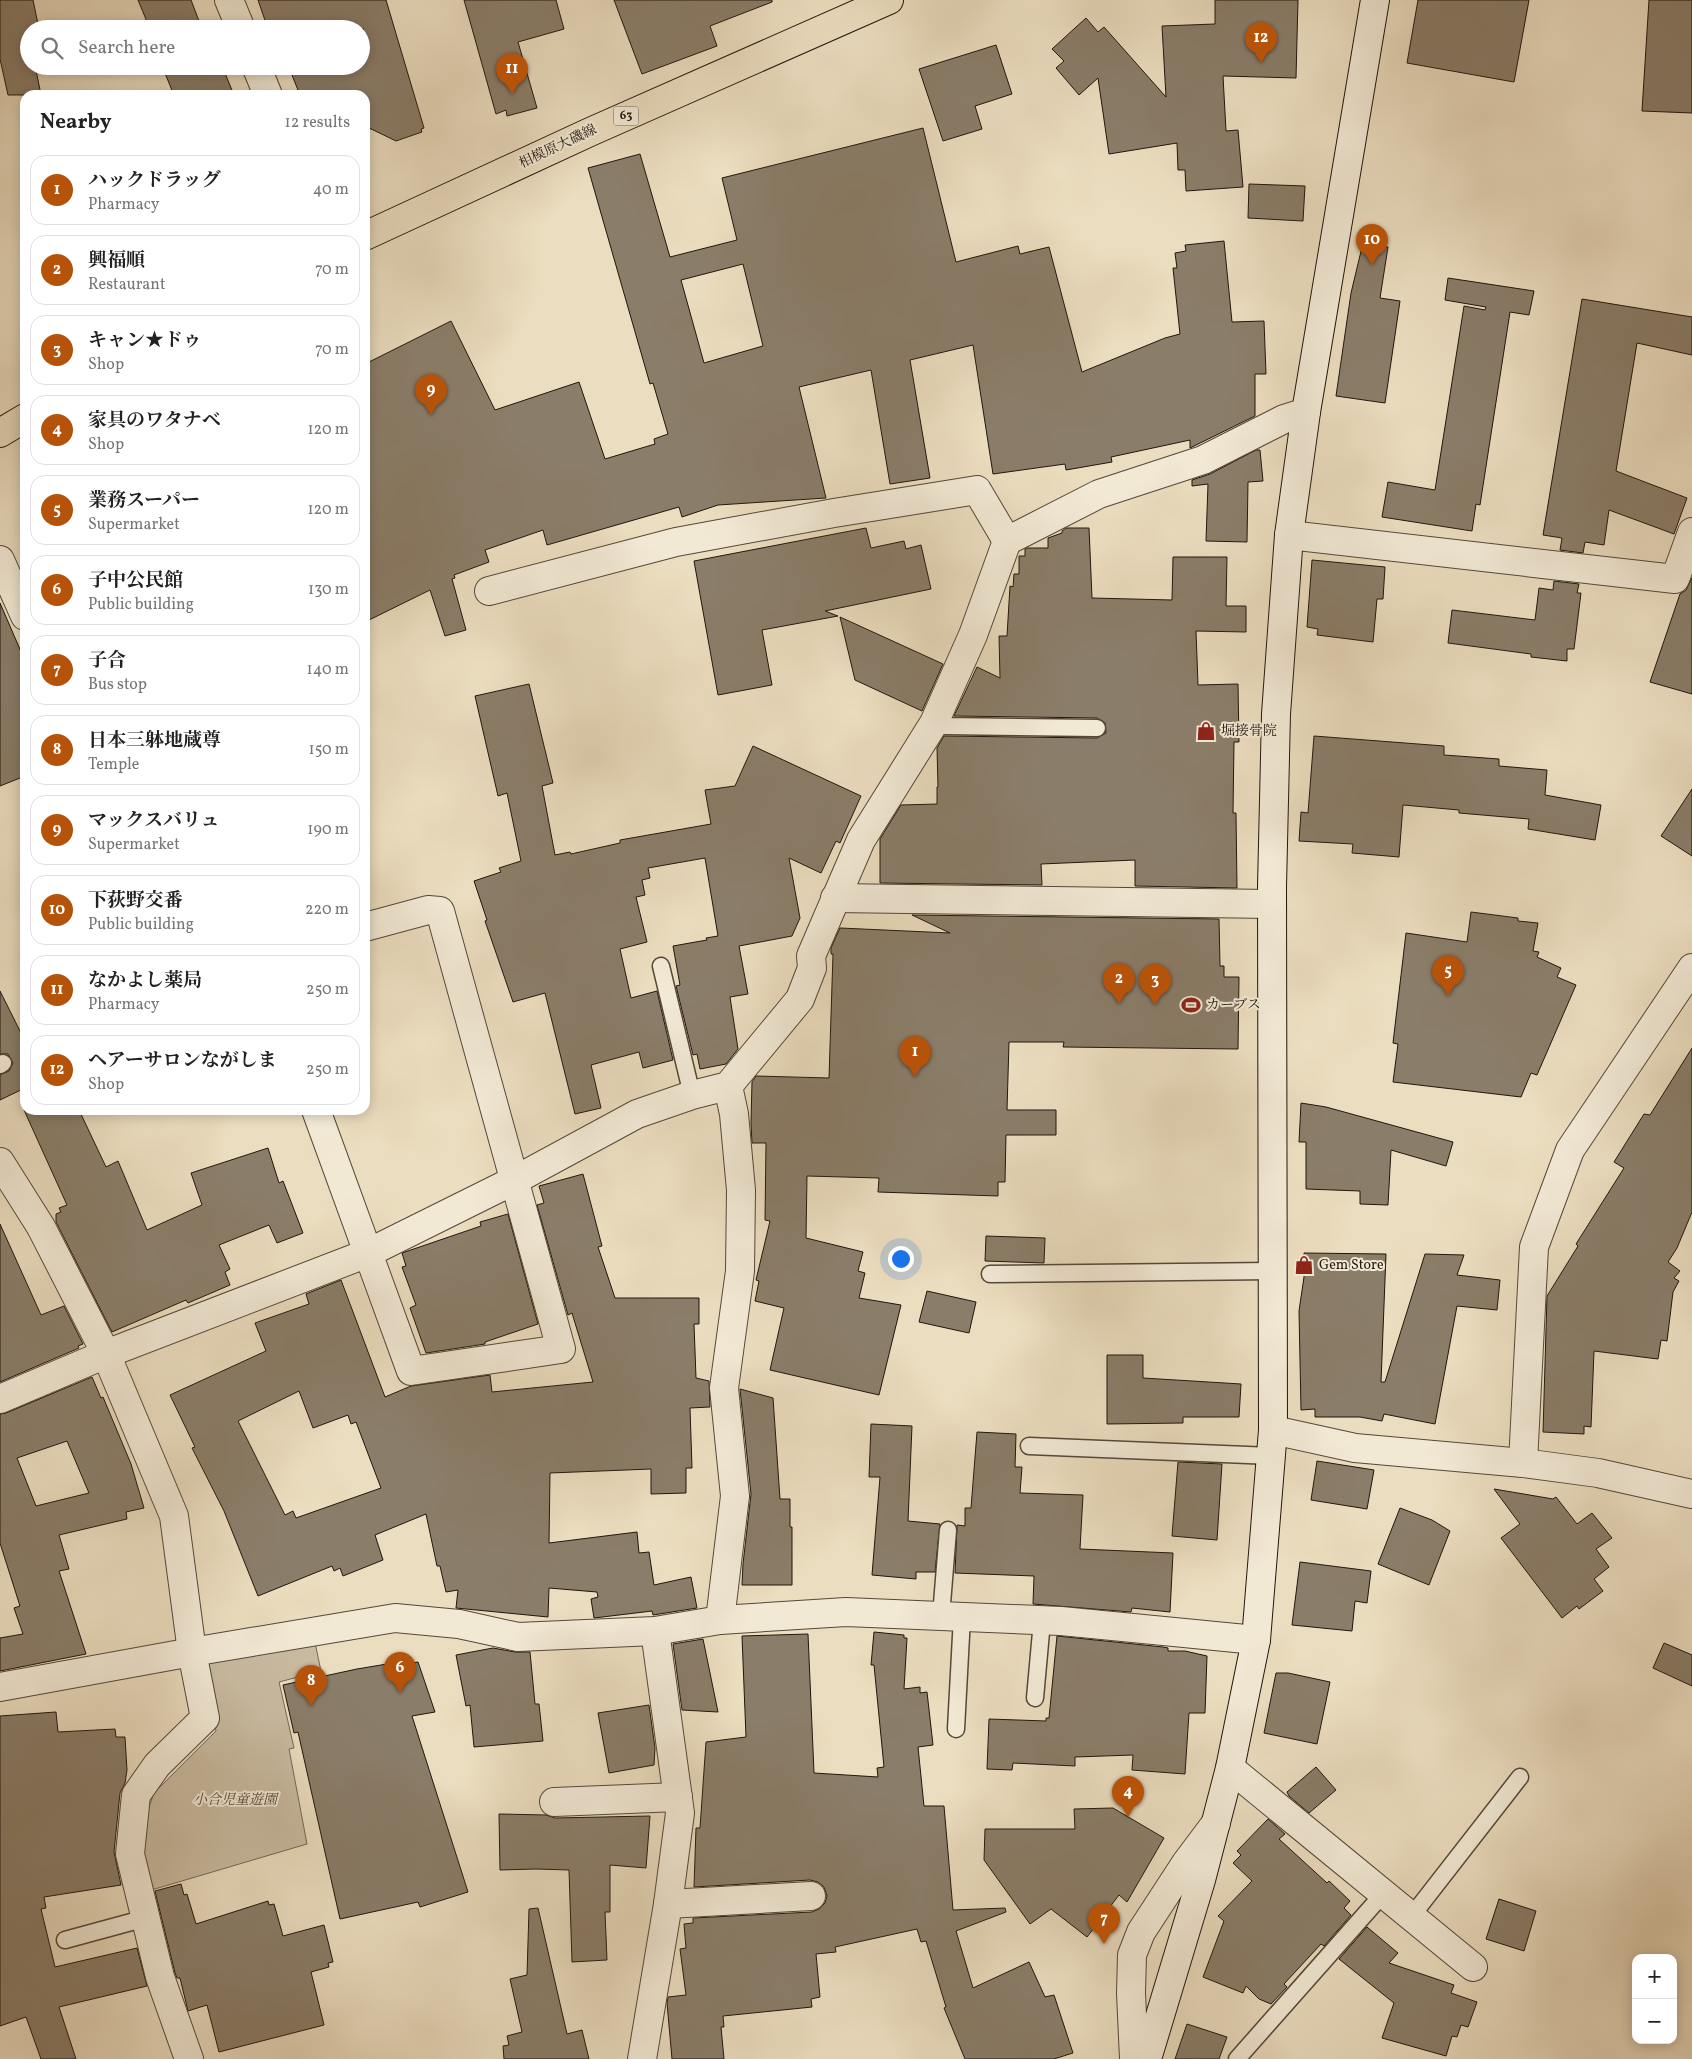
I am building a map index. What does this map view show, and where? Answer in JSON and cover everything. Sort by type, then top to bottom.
[{"type":"main road","name":"相模原大磯線","points":[[370,234],[590,132],[889,0]]},
{"type":"main road","points":[[0,432],[20,421]]},
{"type":"street","points":[[229,0],[237,20]]},
{"type":"street","points":[[1147,2059],[1216,1823],[1230,1768],[1256,1640],[1272,1443],[1274,1271],[1272,904],[1276,714],[1289,535],[1306,412],[1375,0]]},
{"type":"street","points":[[260,75],[266,90]]},
{"type":"street","points":[[0,1399],[106,1354],[368,1253],[515,1180],[637,1114],[692,1095],[728,1086],[800,999],[812,968],[811,956],[861,840],[934,723],[973,635],[1007,542],[1098,494],[1202,460],[1284,419],[1306,412]]},
{"type":"street","points":[[489,591],[676,542],[844,511],[976,490],[1007,542]]},
{"type":"street","points":[[1289,535],[1684,583],[1692,532]]},
{"type":"street","points":[[0,560],[20,605]]},
{"type":"street","points":[[836,898],[1272,904]]},
{"type":"street","points":[[318,1115],[411,1372],[561,1349],[440,910],[428,910],[370,926]]},
{"type":"street","points":[[1523,1463],[1534,1247],[1570,1150],[1692,968]]},
{"type":"street","points":[[720,1620],[735,1496],[724,1388],[740,1271],[741,1190],[734,1114],[728,1086]]},
{"type":"street","points":[[0,1162],[41,1227],[106,1354],[174,1516],[192,1652],[205,1718],[157,1765],[136,1795],[130,1854],[160,1977],[189,2059]]},
{"type":"street","points":[[1272,1443],[1355,1448],[1523,1463],[1598,1473],[1691,1493]]},
{"type":"street","points":[[0,1687],[395,1618],[459,1624],[518,1637],[655,1631],[720,1620],[846,1612],[1042,1620],[1256,1640]]},
{"type":"street","points":[[642,2059],[668,1904],[680,1813],[655,1631]]},
{"type":"street","points":[[1230,1768],[1472,1967]]},
{"type":"street","points":[[554,1802],[678,1797]]},
{"type":"street","points":[[1134,2059],[1130,1993],[1132,1955],[1141,1932],[1186,1863],[1216,1823]]},
{"type":"street","points":[[668,1904],[811,1896]]},
{"type":"lane","points":[[934,723],[945,726],[1097,728]]},
{"type":"lane","points":[[661,966],[692,1095]]},
{"type":"lane","points":[[990,1274],[1274,1271]]},
{"type":"lane","points":[[1028,1446],[1272,1443]]},
{"type":"lane","points":[[948,1530],[956,1730]]},
{"type":"lane","points":[[1035,1698],[1042,1620]]},
{"type":"lane","points":[[1412,1916],[1520,1777]]},
{"type":"lane","points":[[1237,2059],[1383,1894]]},
{"type":"lane","points":[[65,1940],[146,1918]]},
{"type":"green space","name":"小合児童遊園","points":[[314,1638],[321,1671],[279,1682],[294,1748],[289,1749],[307,1844],[148,1891],[139,1861],[149,1807],[154,1793],[216,1731],[205,1670],[213,1656]]},
{"type":"building","points":[[0,0],[33,0],[37,20],[20,20],[20,75],[37,75],[40,90],[20,90],[20,95],[8,95],[0,59]]},
{"type":"building","points":[[138,0],[191,0],[199,20],[146,20]]},
{"type":"building","points":[[258,0],[386,0],[424,128],[421,129],[422,132],[396,141],[370,128],[370,90],[298,90],[292,75],[370,75],[370,20],[265,20]]},
{"type":"building","points":[[464,0],[556,0],[564,29],[518,42],[537,108],[507,116],[506,110],[496,114]]},
{"type":"building","points":[[614,0],[772,0],[772,2],[710,26],[717,46],[642,74]]},
{"type":"building","points":[[1215,0],[1298,0],[1296,78],[1223,76],[1226,131],[1238,130],[1243,187],[1186,191],[1185,170],[1178,170],[1177,143],[1109,154],[1098,78],[1079,95],[1056,68],[1064,61],[1052,49],[1086,18],[1098,32],[1104,27],[1166,97],[1162,26],[1215,24]]},
{"type":"building","points":[[1418,0],[1529,0],[1514,82],[1407,63]]},
{"type":"building","points":[[1649,0],[1692,0],[1692,113],[1642,111]]},
{"type":"building","points":[[996,45],[1012,94],[975,106],[982,129],[943,141],[919,69]]},
{"type":"building","points":[[166,75],[226,75],[232,90],[172,90]]},
{"type":"building","points":[[923,128],[956,262],[1018,246],[1020,254],[1049,247],[1082,372],[1165,338],[1180,334],[1173,268],[1177,268],[1175,253],[1186,251],[1185,245],[1224,241],[1232,322],[1264,321],[1266,374],[1255,374],[1255,416],[1190,448],[1190,440],[1111,457],[1112,462],[1066,470],[1065,464],[993,474],[973,345],[910,360],[930,478],[890,484],[871,370],[799,387],[826,498],[718,505],[682,517],[679,507],[547,545],[543,530],[485,550],[489,562],[454,575],[455,578],[452,579],[466,630],[445,636],[430,590],[370,620],[370,362],[451,321],[495,410],[579,382],[605,459],[655,444],[654,439],[668,434],[653,383],[650,384],[588,168],[640,154],[670,257],[737,240],[722,178]],"holes":[[[743,264],[763,346],[704,363],[681,280]]]},
{"type":"building","points":[[1249,184],[1305,186],[1303,221],[1248,218]]},
{"type":"building","points":[[1363,243],[1388,247],[1380,298],[1400,301],[1385,403],[1336,396],[1351,293]]},
{"type":"building","points":[[1448,278],[1534,291],[1529,315],[1510,312],[1480,505],[1476,504],[1472,531],[1382,517],[1388,482],[1435,490],[1464,306],[1485,310],[1486,307],[1445,300]]},
{"type":"building","points":[[1582,299],[1692,317],[1692,355],[1637,343],[1616,471],[1687,498],[1674,534],[1609,510],[1604,545],[1585,542],[1583,553],[1560,550],[1562,538],[1543,535]]},
{"type":"building","points":[[1256,450],[1260,450],[1263,481],[1248,482],[1247,542],[1206,541],[1208,484],[1192,486],[1192,480],[1210,474]]},
{"type":"building","points":[[866,528],[871,548],[904,541],[906,549],[921,545],[931,589],[825,611],[838,616],[762,630],[772,685],[718,695],[694,561]]},
{"type":"building","points":[[1066,528],[1089,528],[1092,598],[1172,600],[1173,557],[1227,557],[1226,606],[1246,606],[1246,632],[1196,631],[1198,685],[1238,684],[1239,742],[1234,742],[1233,813],[1236,813],[1237,888],[1135,886],[1135,860],[1041,864],[1042,885],[880,883],[880,839],[901,805],[937,804],[937,748],[944,736],[1097,738],[1106,733],[1105,723],[1097,718],[954,716],[977,667],[1000,678],[999,636],[1007,636],[1010,586],[1013,587],[1014,574],[1019,574],[1019,556],[1025,556],[1025,549],[1027,548],[1048,548],[1048,538],[1062,533]]},
{"type":"building","points":[[1312,560],[1385,567],[1383,599],[1377,599],[1373,642],[1317,635],[1318,629],[1307,627]]},
{"type":"building","points":[[1692,578],[1692,694],[1650,682],[1680,594],[1686,590]]},
{"type":"building","points":[[1554,581],[1579,584],[1577,593],[1581,593],[1574,649],[1567,649],[1567,661],[1531,657],[1531,654],[1448,643],[1452,610],[1535,620],[1539,588],[1553,590]]},
{"type":"building","points":[[0,603],[20,649],[20,778],[0,786]]},
{"type":"building","points":[[840,617],[943,664],[922,711],[855,680]]},
{"type":"building","points":[[529,684],[553,783],[542,786],[555,855],[570,852],[571,854],[620,843],[620,840],[711,824],[705,790],[735,786],[753,746],[861,796],[840,843],[836,841],[821,873],[789,858],[800,918],[792,936],[739,946],[748,994],[730,997],[738,1049],[726,1064],[700,1069],[697,1054],[693,1055],[676,986],[680,985],[673,946],[707,940],[706,938],[718,936],[705,858],[648,868],[650,878],[642,880],[645,895],[636,897],[647,942],[620,949],[631,998],[657,991],[673,1060],[643,1068],[639,1052],[591,1065],[601,1108],[575,1114],[545,993],[513,1002],[485,921],[487,920],[474,881],[501,872],[499,868],[521,861],[507,793],[498,796],[475,696]]},
{"type":"building","points":[[1314,736],[1444,746],[1444,755],[1499,759],[1499,766],[1547,770],[1545,795],[1601,805],[1595,840],[1528,829],[1529,819],[1459,813],[1459,810],[1403,805],[1399,857],[1352,853],[1353,844],[1299,841],[1301,812],[1308,813]]},
{"type":"building","points":[[1692,789],[1692,856],[1661,836]]},
{"type":"building","points":[[1471,912],[1518,918],[1518,921],[1538,923],[1533,951],[1539,952],[1537,957],[1561,968],[1557,977],[1576,985],[1537,1075],[1531,1073],[1521,1097],[1393,1082],[1398,1044],[1393,1043],[1406,933],[1467,942]]},
{"type":"building","points":[[912,915],[1219,919],[1220,966],[1224,966],[1224,977],[1239,977],[1238,1049],[1063,1047],[1064,1042],[1009,1042],[1007,1110],[1056,1110],[1056,1135],[1006,1135],[1005,1182],[998,1182],[998,1196],[878,1192],[879,1178],[807,1176],[806,1238],[863,1252],[858,1271],[865,1273],[859,1298],[901,1305],[879,1395],[770,1370],[784,1308],[755,1301],[759,1281],[756,1280],[770,1221],[765,1220],[766,1143],[752,1143],[752,1082],[756,1076],[829,1078],[833,954],[831,954],[831,948],[840,928],[950,933]]},
{"type":"building","points":[[0,991],[20,1031],[20,1090],[0,1100],[0,1075],[9,1071],[13,1063],[8,1054],[0,1054]]},
{"type":"building","points":[[1692,1048],[1692,1212],[1677,1248],[1668,1262],[1680,1271],[1674,1278],[1679,1281],[1673,1292],[1667,1341],[1661,1340],[1658,1359],[1594,1351],[1591,1427],[1584,1426],[1584,1434],[1543,1432],[1547,1296],[1578,1246],[1576,1244],[1624,1168],[1614,1162],[1644,1114],[1650,1115]]},
{"type":"building","points":[[1301,1103],[1326,1107],[1453,1142],[1446,1166],[1391,1150],[1388,1205],[1360,1204],[1360,1191],[1306,1189],[1306,1142],[1299,1142]]},
{"type":"building","points":[[26,1115],[81,1115],[106,1167],[118,1161],[147,1230],[202,1205],[191,1173],[268,1148],[279,1183],[283,1181],[303,1233],[277,1243],[269,1225],[219,1245],[230,1269],[225,1272],[230,1285],[188,1303],[186,1300],[112,1332],[56,1222],[56,1214],[61,1212],[59,1208],[67,1205]]},
{"type":"building","points":[[583,1174],[602,1246],[598,1247],[615,1298],[699,1298],[699,1324],[694,1324],[696,1378],[709,1381],[710,1407],[690,1408],[692,1468],[686,1468],[686,1493],[651,1494],[651,1469],[550,1473],[549,1543],[637,1532],[639,1553],[649,1552],[654,1585],[691,1577],[697,1608],[653,1615],[652,1611],[594,1618],[591,1599],[598,1597],[597,1592],[549,1588],[548,1617],[456,1608],[458,1590],[446,1592],[440,1566],[437,1566],[426,1514],[375,1535],[383,1560],[343,1576],[340,1568],[334,1571],[332,1566],[258,1596],[224,1511],[192,1448],[195,1447],[170,1395],[266,1351],[255,1323],[309,1304],[306,1294],[341,1280],[385,1397],[411,1386],[490,1375],[492,1392],[593,1382],[572,1313],[568,1315],[537,1205],[544,1203],[539,1186]],"holes":[[[299,1391],[313,1428],[348,1415],[351,1424],[356,1422],[381,1488],[296,1518],[293,1511],[285,1515],[238,1421]]]},
{"type":"building","points":[[508,1214],[538,1324],[485,1342],[485,1344],[426,1353],[410,1308],[416,1305],[402,1267],[406,1266],[402,1253],[481,1226],[480,1222]]},
{"type":"building","points":[[0,1224],[41,1315],[64,1306],[83,1344],[78,1346],[79,1348],[0,1382]]},
{"type":"building","points":[[986,1236],[1045,1238],[1044,1263],[985,1261]]},
{"type":"building","points":[[1304,1253],[1386,1254],[1381,1382],[1385,1382],[1425,1254],[1464,1255],[1457,1275],[1500,1280],[1497,1310],[1457,1306],[1435,1424],[1384,1414],[1382,1421],[1360,1417],[1315,1417],[1315,1409],[1301,1410],[1299,1311],[1304,1277]]},
{"type":"building","points":[[927,1291],[976,1302],[969,1333],[919,1322]]},
{"type":"building","points":[[1107,1355],[1143,1355],[1143,1378],[1241,1384],[1239,1417],[1183,1417],[1183,1423],[1107,1424]]},
{"type":"building","points":[[92,1377],[101,1398],[103,1397],[131,1464],[144,1508],[126,1512],[127,1519],[59,1535],[69,1569],[59,1571],[86,1654],[0,1671],[0,1638],[23,1634],[14,1608],[20,1606],[0,1543],[0,1414]],"holes":[[[67,1441],[89,1493],[36,1506],[17,1458]]]},
{"type":"building","points":[[740,1389],[773,1398],[780,1499],[790,1499],[792,1585],[742,1585],[751,1494]]},
{"type":"building","points":[[871,1424],[912,1426],[908,1521],[940,1524],[935,1572],[916,1572],[916,1579],[872,1575],[880,1477],[869,1477]]},
{"type":"building","points":[[977,1432],[1016,1434],[1015,1467],[1022,1467],[1020,1493],[1083,1495],[1080,1549],[1173,1553],[1170,1612],[1132,1608],[1131,1612],[1033,1604],[1034,1576],[955,1573],[957,1525],[965,1526],[965,1508],[971,1508]]},
{"type":"building","points":[[1317,1461],[1374,1470],[1367,1509],[1311,1500]]},
{"type":"building","points":[[1178,1462],[1222,1464],[1217,1540],[1172,1536]]},
{"type":"building","points":[[1494,1489],[1553,1499],[1556,1497],[1577,1524],[1592,1513],[1612,1538],[1596,1549],[1609,1567],[1594,1579],[1603,1591],[1579,1609],[1577,1606],[1562,1618],[1501,1538],[1520,1524]]},
{"type":"building","points":[[1400,1508],[1432,1520],[1450,1531],[1429,1585],[1378,1564]]},
{"type":"building","points":[[1300,1562],[1371,1571],[1367,1603],[1355,1601],[1352,1631],[1292,1625]]},
{"type":"building","points":[[874,1632],[904,1635],[904,1638],[907,1638],[904,1689],[920,1687],[920,1693],[927,1692],[933,1745],[918,1747],[924,1806],[944,1806],[953,1910],[1005,1908],[1006,1912],[956,1931],[973,1988],[1029,1962],[1045,1997],[1054,1995],[1073,2053],[1054,2059],[965,2059],[944,2008],[946,2007],[926,1941],[921,1942],[917,1929],[835,1947],[836,1952],[816,1954],[820,1997],[811,1999],[812,2007],[723,2016],[724,2027],[721,2027],[724,2059],[672,2059],[667,2003],[668,1997],[686,1995],[680,1949],[686,1948],[684,1924],[693,1923],[693,1918],[812,1912],[819,1909],[825,1903],[827,1896],[824,1887],[818,1882],[810,1880],[694,1887],[696,1828],[700,1828],[706,1742],[746,1737],[742,1636],[808,1634],[814,1773],[878,1777],[877,1768],[884,1767],[874,1665],[871,1665]]},
{"type":"building","points":[[1057,1636],[1163,1647],[1168,1648],[1168,1651],[1185,1651],[1207,1656],[1205,1713],[1189,1713],[1185,1774],[1132,1770],[1133,1755],[1075,1757],[1075,1766],[1013,1763],[1012,1770],[987,1769],[989,1719],[1046,1721],[1046,1718],[1049,1718]]},
{"type":"building","points":[[703,1639],[718,1712],[682,1710],[673,1644]]},
{"type":"building","points":[[1664,1643],[1692,1655],[1692,1686],[1653,1668]]},
{"type":"building","points":[[493,1648],[515,1652],[530,1652],[535,1704],[539,1704],[543,1741],[474,1747],[470,1705],[466,1706],[456,1655]]},
{"type":"building","points":[[418,1662],[435,1712],[412,1716],[468,1892],[420,1907],[418,1902],[340,1919],[298,1732],[294,1733],[283,1685],[357,1669],[387,1664],[387,1667]]},
{"type":"building","points":[[1276,1673],[1288,1673],[1330,1682],[1317,1744],[1264,1733]]},
{"type":"building","points":[[649,1705],[655,1748],[654,1765],[609,1773],[598,1713]]},
{"type":"building","points":[[56,1712],[58,1732],[115,1729],[116,1737],[125,1737],[127,1770],[125,1783],[120,1793],[114,1852],[121,1885],[44,1897],[46,1908],[41,1909],[55,1967],[137,1948],[147,1986],[59,2007],[76,2059],[41,2059],[26,2017],[0,2026],[0,1716]]},
{"type":"building","points":[[1316,1767],[1336,1790],[1309,1813],[1289,1796],[1287,1792]]},
{"type":"building","points":[[1113,1808],[1164,1838],[1127,1902],[1119,1895],[1087,1937],[1051,1909],[1030,1924],[984,1860],[985,1829],[1075,1829],[1074,1809]]},
{"type":"building","points":[[499,1814],[546,1815],[555,1818],[650,1816],[646,1868],[610,1865],[610,1912],[605,1912],[607,1960],[572,1962],[569,1870],[500,1870]]},
{"type":"building","points":[[1268,1819],[1285,1834],[1279,1839],[1327,1883],[1329,1881],[1350,1901],[1344,1908],[1351,1915],[1324,1946],[1321,1944],[1284,1984],[1287,1987],[1271,2004],[1259,1999],[1246,1986],[1243,1993],[1203,1977],[1224,1921],[1218,1916],[1252,1881],[1233,1863],[1241,1855],[1237,1851]]},
{"type":"building","points":[[181,1884],[184,1895],[187,1894],[196,1924],[268,1901],[269,1905],[274,1904],[283,1936],[324,1925],[333,1962],[328,1963],[329,1967],[311,1972],[324,2025],[219,2052],[207,2005],[188,2011],[180,1978],[177,1978],[175,1973],[155,1891]]},
{"type":"building","points":[[1499,1899],[1536,1911],[1524,1951],[1486,1939]]},
{"type":"building","points":[[538,1908],[567,2034],[582,2030],[589,2059],[504,2059],[503,2046],[509,2045],[507,2036],[522,2032],[510,1979],[527,1975],[529,1909]]},
{"type":"building","points":[[1367,1927],[1398,1953],[1389,1963],[1454,1985],[1451,1993],[1477,2002],[1468,2027],[1461,2025],[1457,2037],[1452,2036],[1446,2056],[1382,2038],[1394,2003],[1339,1959]]},
{"type":"building","points":[[1187,2024],[1227,2037],[1219,2059],[1175,2059]]},
{"type":"place","name":"ヘアーサロンながしま","points":[[1261,63]]},
{"type":"place","name":"なかよし薬局","points":[[512,94]]},
{"type":"place","name":"下荻野交番","points":[[1372,265]]},
{"type":"place","name":"マックスバリュ","points":[[431,415]]},
{"type":"place","name":"堀接骨院","points":[[1206,731]]},
{"type":"place","name":"業務スーパー","points":[[1448,996]]},
{"type":"place","name":"興福順","points":[[1119,1004]]},
{"type":"place","name":"キャン★ドゥ","points":[[1155,1005]]},
{"type":"place","name":"カーブス","points":[[1191,1005]]},
{"type":"place","name":"ハックドラッグ","points":[[915,1077]]},
{"type":"place","name":"Gem Store","points":[[1304,1265]]},
{"type":"place","name":"子中公民館","points":[[400,1693]]},
{"type":"place","name":"日本三躰地蔵尊","points":[[311,1706]]},
{"type":"place","name":"家具のワタナベ","points":[[1128,1817]]},
{"type":"place","name":"子合","points":[[1104,1944]]}]
